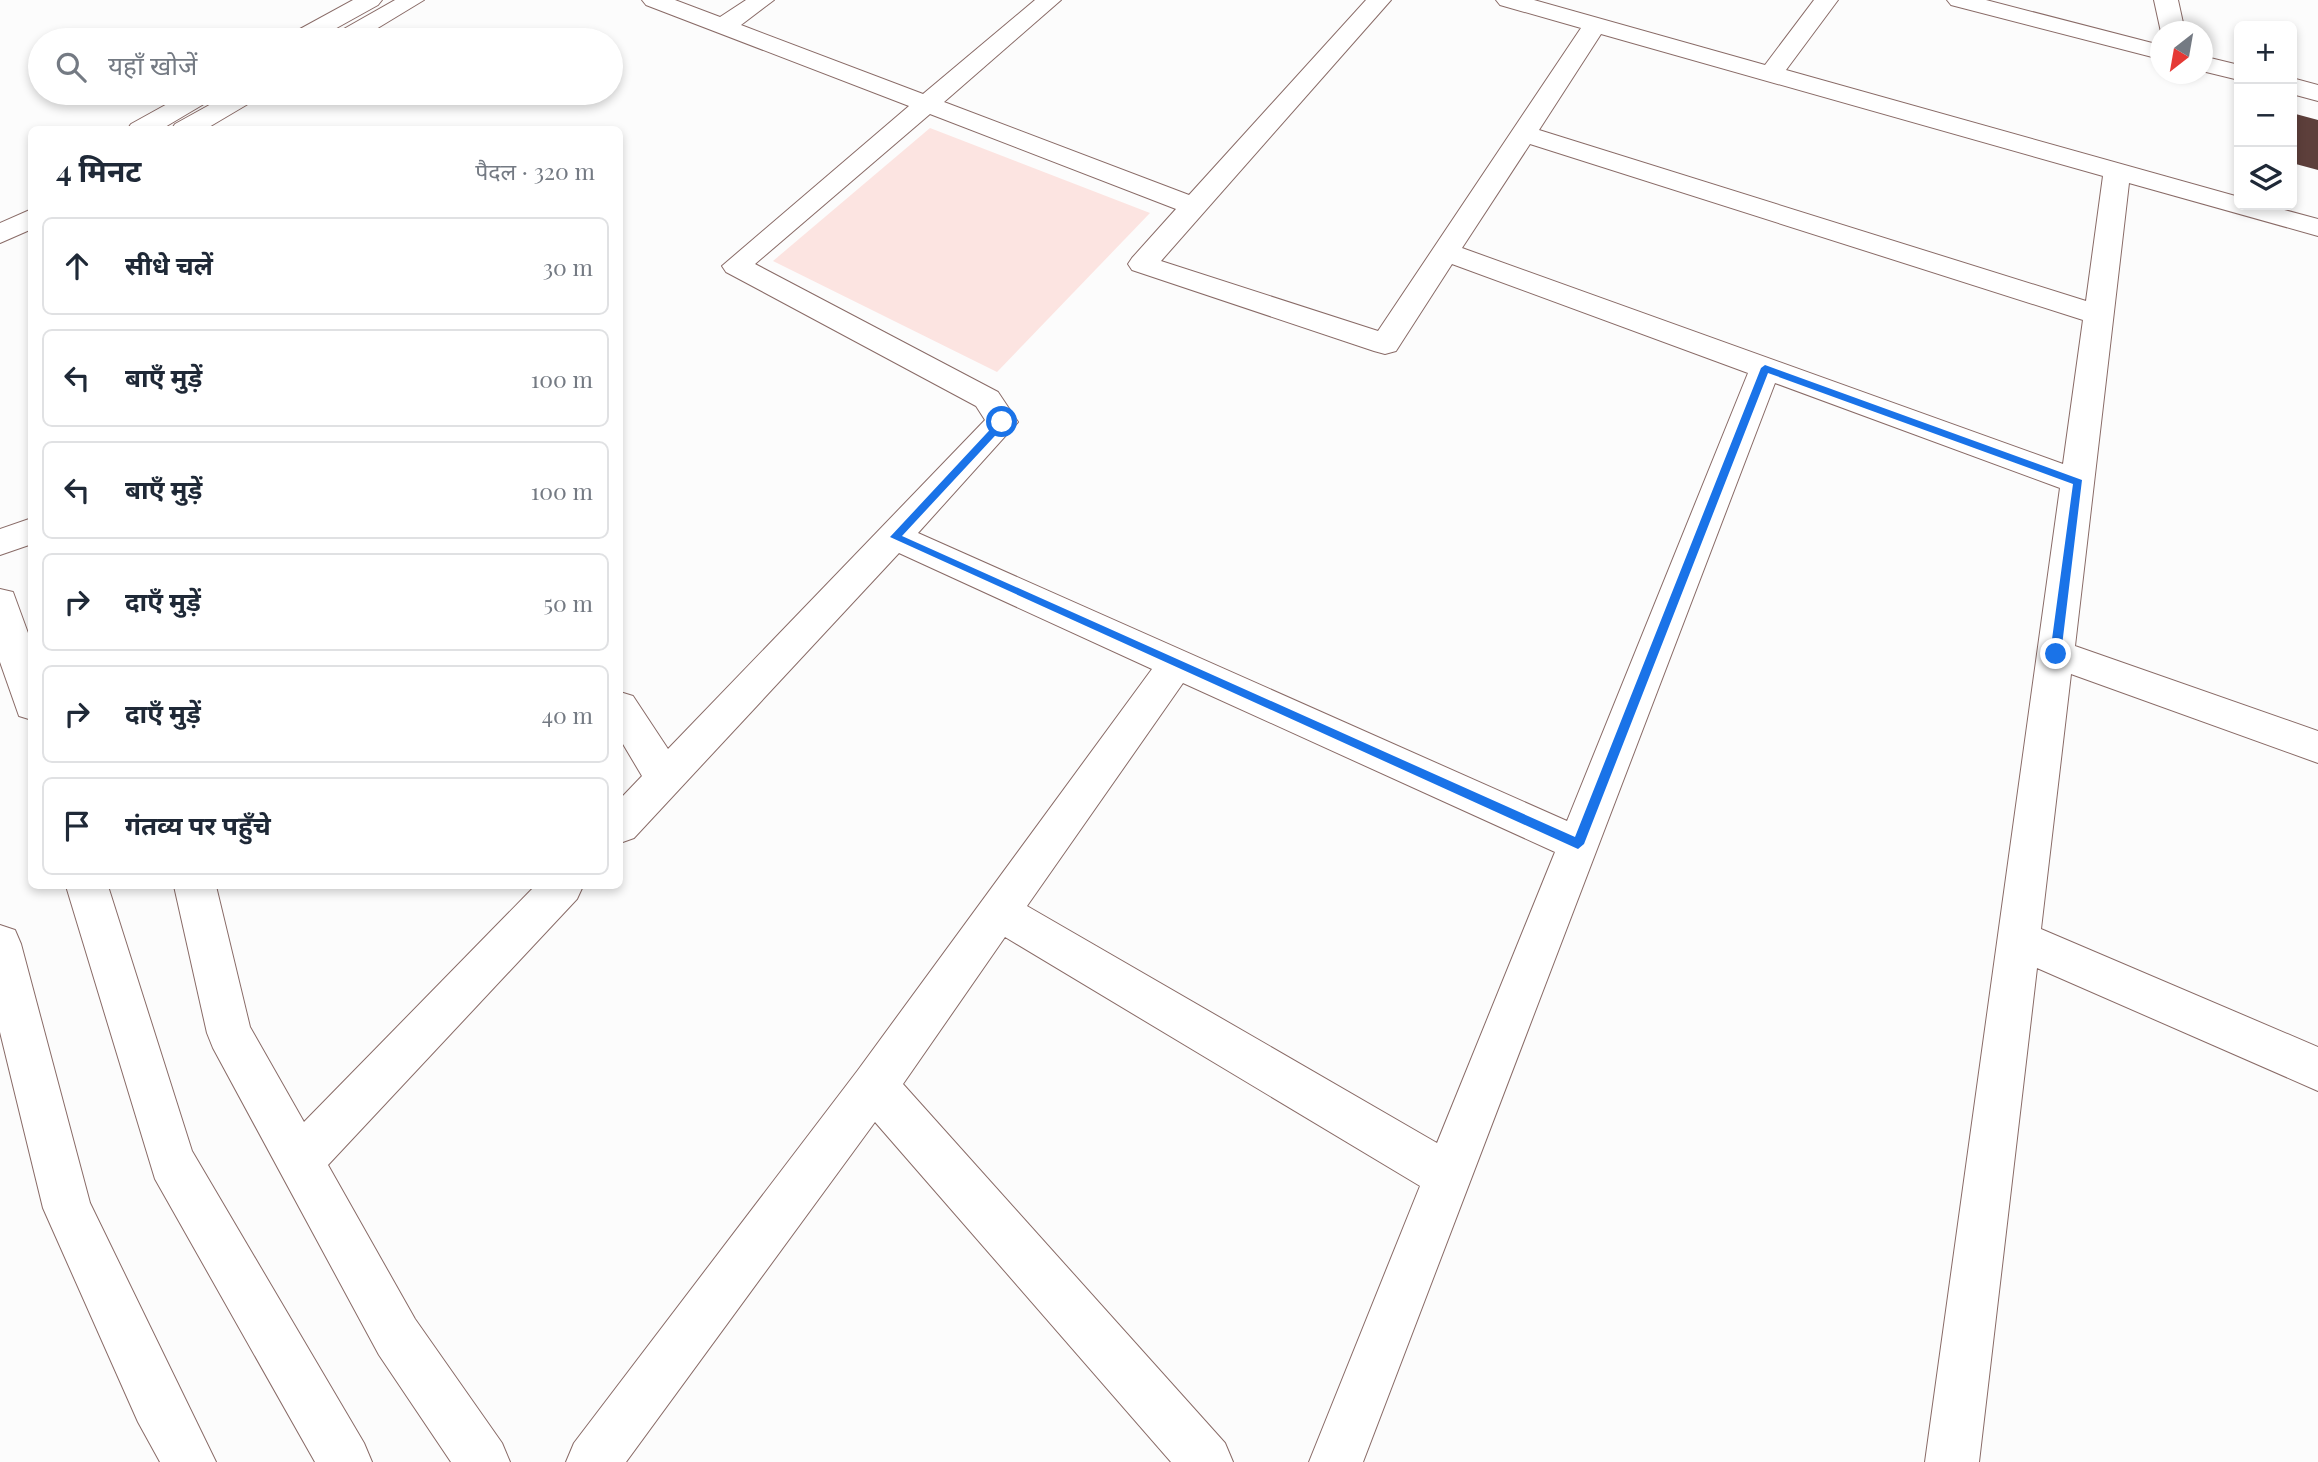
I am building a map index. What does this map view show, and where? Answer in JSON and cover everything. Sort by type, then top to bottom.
[{"type":"street","points":[[320,28],[370,0]]},
{"type":"street","points":[[362,28],[412,0]]},
{"type":"street","points":[[654,0],[1194,206]]},
{"type":"street","points":[[723,26],[762,0]]},
{"type":"street","points":[[623,823],[1002,422],[987,400],[736,266],[1049,0]]},
{"type":"street","points":[[1379,0],[1142,264],[1385,344],[1595,25]]},
{"type":"street","points":[[1508,0],[1548,5],[1595,25],[2318,228]]},
{"type":"street","points":[[1770,75],[1826,0]]},
{"type":"street","points":[[1959,0],[2150,49]]},
{"type":"street","points":[[2166,0],[2171,21]]},
{"type":"street","points":[[2213,66],[2234,72]]},
{"type":"street","points":[[2297,87],[2318,93]]},
{"type":"street","points":[[147,126],[184,105]]},
{"type":"street","points":[[191,126],[227,105]]},
{"type":"street","points":[[1524,134],[2099,315]]},
{"type":"street","points":[[1952,1462],[2117,172]]},
{"type":"street","points":[[0,208],[28,192]]},
{"type":"street","points":[[0,235],[28,219]]},
{"type":"street","points":[[1446,252],[2078,482]]},
{"type":"street","points":[[1336,1462],[1765,368]]},
{"type":"street","points":[[0,542],[28,532]]},
{"type":"street","points":[[895,537],[1578,844]]},
{"type":"street","points":[[0,602],[28,692]]},
{"type":"street","points":[[2056,654],[2318,747]]},
{"type":"street","points":[[593,1462],[874,1086],[1177,663]]},
{"type":"street","points":[[623,712],[665,778]]},
{"type":"street","points":[[88,889],[172,1162],[345,1462]]},
{"type":"street","points":[[196,889],[229,1033],[397,1337],[483,1462]]},
{"type":"street","points":[[300,1160],[559,889]]},
{"type":"street","points":[[999,911],[1448,1175]]},
{"type":"street","points":[[2020,940],[2318,1069]]},
{"type":"street","points":[[0,944],[67,1208],[157,1403],[190,1462]]},
{"type":"street","points":[[874,1086],[1206,1462]]},
{"type":"shaded area","points":[[930,128],[1150,213],[997,372],[773,261]]},
{"type":"building","points":[[2297,114],[2318,120],[2318,170],[2297,164]]},
{"type":"route","points":[[1002,422],[895,537],[1578,844],[1765,368],[2078,482],[2056,654]]}]
